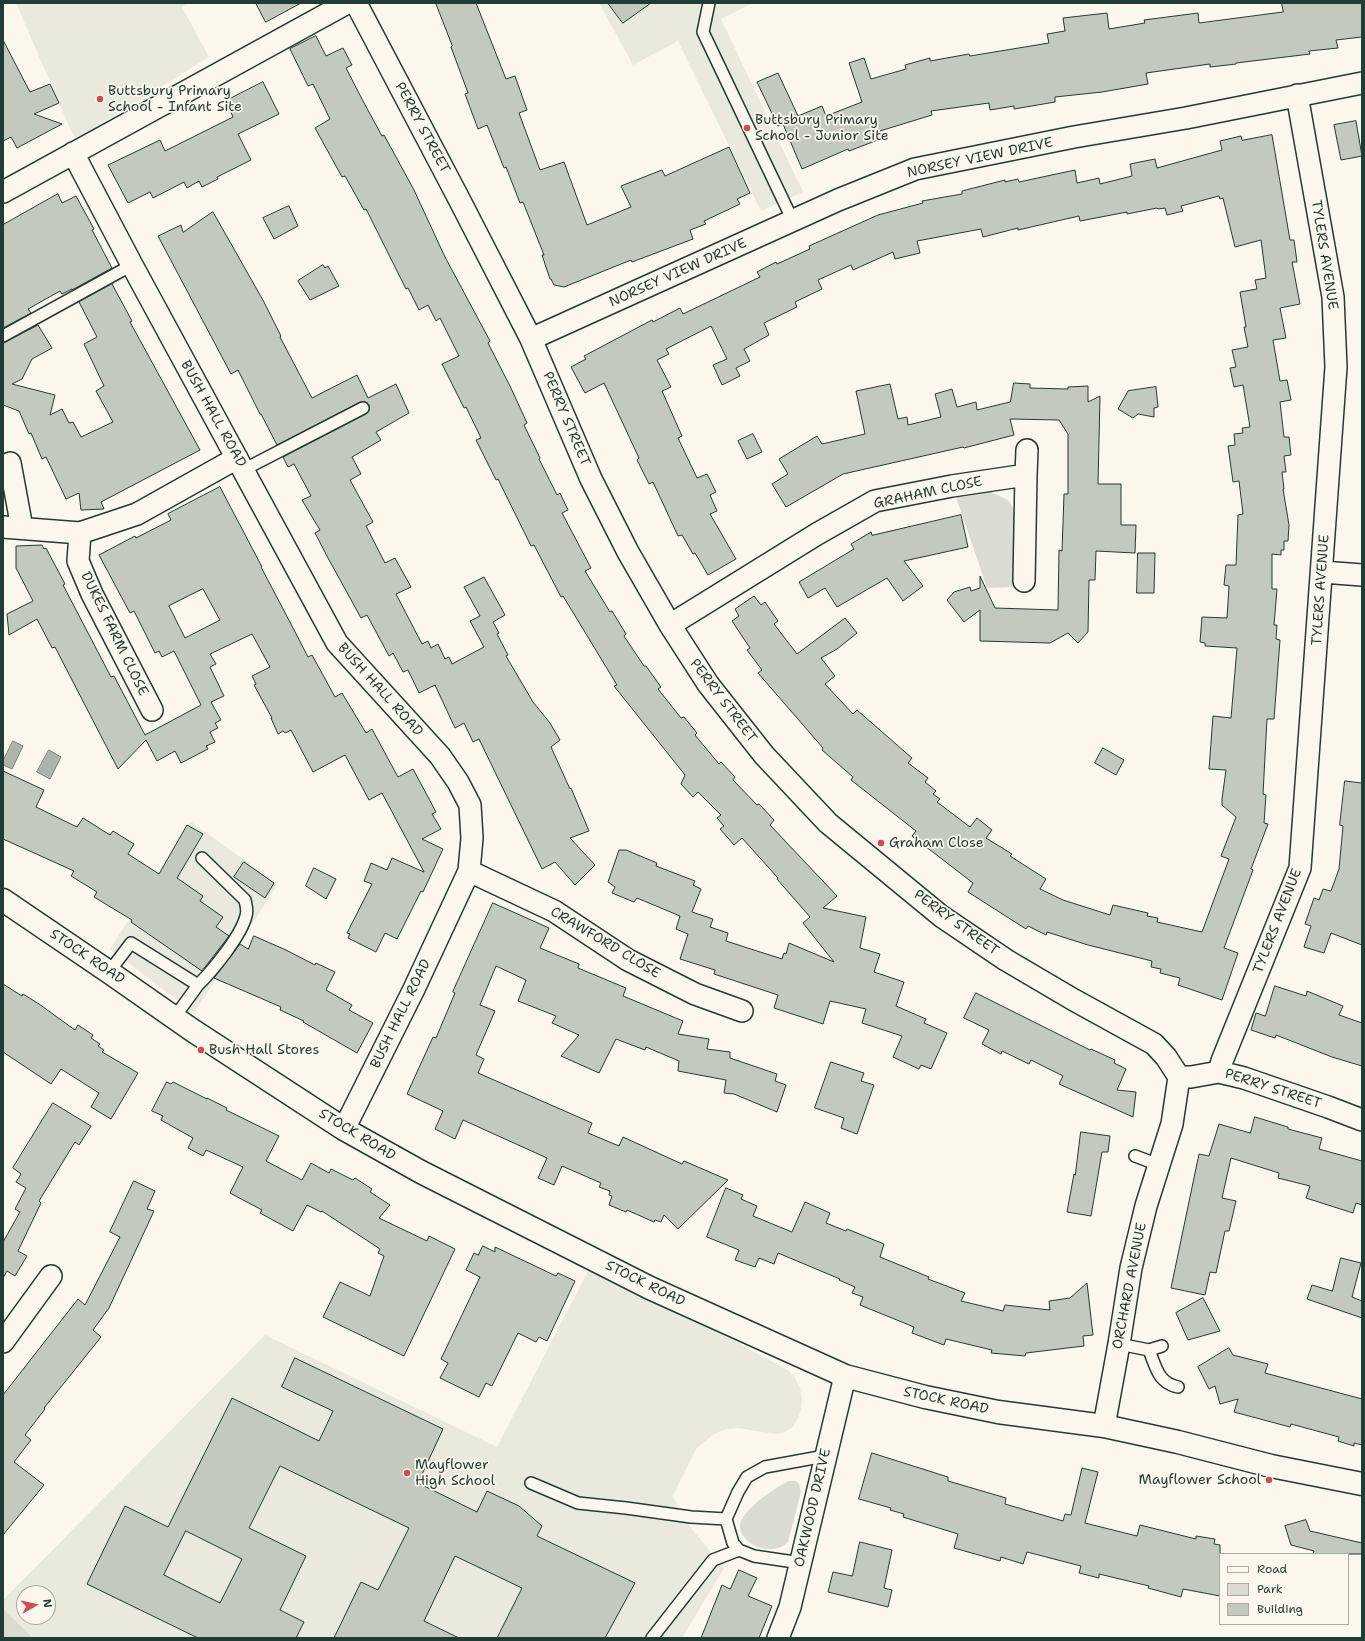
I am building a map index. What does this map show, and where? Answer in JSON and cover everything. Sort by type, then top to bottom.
[{"type":"main road","name":"STOCK ROAD","points":[[3,900],[174,1018],[344,1129],[421,1172],[650,1288],[845,1376],[925,1397],[998,1412],[1104,1426],[1178,1442],[1271,1466],[1362,1484]]},
{"type":"street","points":[[3,192],[347,3]]},
{"type":"street","name":"PERRY STREET","points":[[356,3],[460,199],[531,339],[591,479],[628,552],[670,625],[708,684],[759,749],[828,823],[942,916],[1006,960],[1074,1000],[1154,1044],[1166,1058],[1179,1078],[1219,1072],[1314,1102],[1362,1120]]},
{"type":"street","name":"NORSEY VIEW DRIVE","points":[[531,339],[844,197],[915,169],[1362,83]]},
{"type":"street","name":"TYLERS AVENUE","points":[[1219,1072],[1222,1061],[1300,868],[1336,367],[1333,297],[1297,95]]},
{"type":"street","name":"BUSH HALL ROAD","points":[[73,153],[132,265],[337,642],[440,756],[458,782],[470,806],[472,838],[469,870],[417,982],[344,1129]]},
{"type":"street","points":[[1024,581],[1027,450]]},
{"type":"street","points":[[10,463],[13,528],[80,533],[137,514],[240,464]]},
{"type":"street","name":"GRAHAM CLOSE","points":[[670,625],[816,534],[875,501],[952,486],[1026,475]]},
{"type":"street","name":"DUKES FARM CLOSE","points":[[80,533],[78,561],[92,594],[152,710]]},
{"type":"street","points":[[1322,572],[1362,574]]},
{"type":"street","name":"CRAWFORD CLOSE","points":[[469,870],[554,911],[641,967],[695,994],[742,1011]]},
{"type":"street","name":"ORCHARD AVENUE","points":[[1104,1426],[1131,1268],[1146,1206],[1172,1124],[1179,1078]]},
{"type":"street","points":[[5,1336],[51,1276]]},
{"type":"street","name":"OAKWOOD DRIVE","points":[[778,1638],[790,1606],[801,1563],[824,1456],[845,1376]]},
{"type":"lane","points":[[709,3],[703,32],[794,221]]},
{"type":"lane","points":[[3,336],[132,265]]},
{"type":"lane","points":[[240,464],[363,408]]},
{"type":"lane","points":[[174,1018],[198,986],[218,963],[246,916],[247,908],[244,900],[202,858]]},
{"type":"lane","points":[[109,972],[131,943],[198,986]]},
{"type":"lane","points":[[1135,1156],[1159,1165]]},
{"type":"lane","points":[[1119,1344],[1149,1350],[1162,1346]]},
{"type":"lane","points":[[1149,1350],[1162,1380],[1170,1385],[1178,1386]]},
{"type":"lane","points":[[801,1563],[754,1556],[739,1550],[733,1543],[726,1519],[735,1497],[747,1477],[765,1467],[824,1456]]},
{"type":"lane","points":[[531,1483],[578,1503],[691,1517],[726,1519]]},
{"type":"lane","points":[[652,1638],[714,1560],[739,1550]]},
{"type":"shaded area","name":"Buttsbury Primary School - Infant Site","points":[[16,3],[189,3],[182,7],[209,57],[75,140]]},
{"type":"shaded area","name":"Buttsbury Primary School - Junior Site","points":[[599,3],[753,3],[721,19],[803,192],[761,211],[678,41],[633,65]]},
{"type":"shaded area","points":[[13,741],[23,746],[12,769],[3,765],[3,761]]},
{"type":"shaded area","points":[[49,750],[61,757],[50,779],[37,772]]},
{"type":"shaded area","points":[[191,822],[278,884],[194,1013],[110,949],[163,866],[187,825]]},
{"type":"shaded area","name":"Mayflower High School","points":[[588,1271],[731,1339],[789,1371],[794,1376],[800,1388],[802,1399],[801,1409],[793,1427],[783,1433],[776,1434],[738,1428],[727,1429],[714,1434],[696,1449],[673,1496],[686,1522],[724,1568],[682,1638],[3,1638],[3,1600],[16,1587],[16,1625],[56,1625],[56,1585],[18,1585],[265,1335],[497,1447]]},
{"type":"green space","points":[[989,491],[1008,500],[1017,514],[1013,587],[987,588],[955,494]]},
{"type":"green space","points":[[789,1481],[796,1481],[799,1484],[801,1492],[788,1542],[782,1547],[774,1549],[766,1549],[751,1544],[741,1533],[740,1526],[746,1513],[752,1506],[776,1488]]},
{"type":"green space","points":[[3,1609],[16,1622],[16,1625],[20,1625],[33,1638],[3,1638]]},
{"type":"building","points":[[256,3],[301,3],[266,22]]},
{"type":"building","points":[[436,3],[476,3],[506,79],[515,76],[527,110],[519,113],[540,170],[564,162],[587,225],[631,207],[621,186],[662,170],[665,176],[729,147],[750,193],[737,199],[740,204],[704,221],[706,224],[690,230],[693,239],[632,262],[631,260],[564,287],[554,285],[550,279],[542,255],[544,255],[523,202],[520,203],[487,125],[478,129],[465,94],[468,93]]},
{"type":"building","points":[[608,3],[651,3],[623,23]]},
{"type":"building","points":[[1282,3],[1362,3],[1362,37],[1336,40],[1338,48],[1309,51],[1310,54],[1210,67],[1210,64],[1146,73],[1148,84],[1102,92],[1055,97],[1055,102],[1014,109],[1014,106],[990,110],[989,103],[931,111],[932,115],[880,131],[883,138],[849,151],[848,149],[802,169],[783,124],[778,126],[757,82],[778,73],[798,116],[822,106],[826,116],[862,102],[849,63],[864,58],[871,79],[906,69],[905,65],[930,58],[930,61],[969,54],[970,56],[1049,43],[1047,34],[1065,31],[1063,18],[1107,13],[1109,29],[1145,23],[1144,20],[1198,13],[1199,23],[1283,12]]},
{"type":"building","points":[[316,36],[326,56],[343,48],[352,65],[346,68],[382,136],[384,135],[414,190],[445,257],[490,341],[488,343],[527,423],[524,425],[540,458],[539,459],[557,495],[560,493],[568,510],[562,513],[591,568],[585,571],[610,612],[612,611],[626,634],[624,636],[644,666],[646,666],[661,687],[658,689],[681,718],[684,717],[697,733],[695,735],[719,764],[721,762],[735,777],[733,780],[774,820],[770,825],[837,896],[823,908],[866,917],[860,948],[880,954],[874,972],[904,982],[896,1006],[926,1019],[924,1023],[947,1033],[931,1069],[921,1065],[919,1069],[893,1057],[902,1036],[862,1023],[866,1009],[830,1001],[823,1024],[774,1008],[778,995],[714,974],[715,970],[680,959],[688,934],[676,929],[680,916],[637,898],[634,902],[612,893],[615,887],[608,882],[619,850],[626,850],[657,863],[656,866],[695,881],[693,885],[701,889],[692,912],[713,919],[710,927],[728,933],[726,941],[782,959],[784,953],[786,954],[789,943],[834,962],[803,923],[810,917],[777,879],[778,878],[742,838],[734,845],[720,829],[724,826],[717,818],[721,815],[698,792],[693,797],[681,784],[685,775],[614,686],[617,685],[563,596],[561,597],[534,545],[531,546],[498,479],[496,480],[476,440],[481,438],[442,364],[459,356],[440,318],[436,321],[428,305],[419,310],[408,288],[406,289],[366,209],[364,210],[345,176],[342,177],[315,128],[330,119],[313,84],[308,86],[290,49]]},
{"type":"building","points":[[3,40],[30,92],[50,84],[59,103],[34,114],[62,124],[17,148],[11,137],[3,141]]},
{"type":"building","points":[[263,82],[279,114],[238,134],[251,160],[217,177],[218,179],[202,187],[199,181],[187,188],[184,182],[153,198],[150,192],[128,203],[108,165],[160,140],[165,151],[233,117],[226,101]]},
{"type":"building","points":[[1356,121],[1362,156],[1341,160],[1334,125]]},
{"type":"building","points":[[1272,135],[1290,240],[1294,240],[1297,262],[1292,262],[1300,304],[1280,308],[1286,338],[1273,340],[1280,381],[1287,380],[1291,400],[1280,402],[1284,437],[1289,437],[1291,455],[1284,456],[1286,472],[1282,472],[1283,489],[1289,525],[1288,541],[1284,541],[1284,550],[1281,550],[1281,555],[1272,554],[1272,589],[1277,589],[1274,625],[1277,625],[1276,639],[1280,640],[1274,719],[1267,719],[1263,794],[1266,795],[1264,823],[1268,824],[1251,869],[1253,870],[1224,948],[1238,953],[1222,1000],[1178,985],[1180,978],[1160,973],[1161,969],[1151,967],[1152,961],[1088,945],[1047,932],[1046,935],[1028,926],[1026,929],[968,892],[973,883],[912,836],[916,831],[851,780],[853,777],[822,750],[823,748],[758,673],[762,670],[747,650],[750,648],[732,621],[739,616],[735,609],[754,596],[761,605],[765,602],[778,621],[774,624],[797,654],[845,618],[857,633],[837,649],[821,658],[835,676],[825,684],[853,714],[857,710],[912,758],[908,763],[928,778],[925,782],[936,791],[933,794],[940,799],[937,802],[970,827],[977,818],[992,830],[986,838],[1012,854],[1010,856],[1046,879],[1040,889],[1063,900],[1110,915],[1113,905],[1148,913],[1147,916],[1158,918],[1157,922],[1202,932],[1229,859],[1221,856],[1236,817],[1222,805],[1226,770],[1209,769],[1213,716],[1231,718],[1237,648],[1205,646],[1205,643],[1200,642],[1202,617],[1227,618],[1229,586],[1224,585],[1226,565],[1236,565],[1238,515],[1243,514],[1239,481],[1233,482],[1228,446],[1235,445],[1234,434],[1243,433],[1242,428],[1250,427],[1243,385],[1234,387],[1230,368],[1236,367],[1232,350],[1248,347],[1240,292],[1257,289],[1255,280],[1266,278],[1261,240],[1235,247],[1223,198],[1220,199],[1219,196],[1181,206],[1183,211],[1167,215],[1165,208],[1157,208],[1080,221],[1079,216],[1018,230],[1018,228],[983,237],[981,229],[917,241],[920,253],[895,259],[893,252],[853,270],[851,265],[818,280],[822,289],[795,302],[797,307],[764,323],[769,335],[744,349],[750,361],[736,368],[740,376],[722,385],[713,365],[727,359],[711,326],[666,349],[669,354],[657,360],[671,387],[662,391],[682,436],[678,438],[697,478],[707,474],[716,492],[710,495],[717,511],[710,514],[736,559],[708,575],[682,535],[678,536],[653,482],[649,484],[637,460],[639,458],[604,383],[585,393],[571,367],[586,359],[584,356],[652,320],[653,322],[680,308],[683,314],[760,277],[757,272],[776,262],[777,264],[810,249],[809,246],[878,215],[923,203],[922,201],[962,194],[962,191],[1005,180],[1005,182],[1018,179],[1019,182],[1075,170],[1077,183],[1099,178],[1100,184],[1132,176],[1130,164],[1155,159],[1157,168],[1222,150],[1220,141],[1241,136],[1242,140]]},
{"type":"building","points":[[58,194],[62,203],[76,196],[94,229],[92,230],[112,268],[72,290],[62,294],[60,291],[28,309],[31,313],[3,328],[3,225]]},
{"type":"building","points":[[289,206],[298,226],[274,239],[263,218]]},
{"type":"building","points":[[213,212],[264,302],[281,336],[280,337],[312,398],[357,375],[368,398],[396,384],[409,413],[376,432],[381,440],[352,457],[361,474],[350,480],[373,522],[366,526],[385,563],[395,558],[411,587],[396,594],[422,644],[428,641],[431,648],[438,644],[445,659],[449,657],[452,664],[484,647],[470,621],[480,616],[464,587],[484,577],[505,615],[493,622],[499,633],[497,634],[508,655],[506,656],[533,702],[550,723],[560,740],[551,747],[570,789],[571,788],[589,831],[570,838],[595,865],[575,885],[555,862],[542,869],[479,739],[473,742],[464,723],[455,728],[435,685],[419,693],[408,670],[403,672],[393,653],[389,656],[367,615],[361,618],[328,558],[315,533],[320,530],[302,500],[311,496],[294,464],[288,467],[283,457],[366,414],[369,411],[369,405],[366,402],[360,402],[277,445],[238,370],[231,374],[158,236],[181,225],[183,232]]},
{"type":"building","points":[[323,265],[325,268],[328,266],[339,286],[310,300],[298,281]]},
{"type":"building","points":[[112,284],[132,321],[130,322],[200,450],[101,502],[104,509],[81,510],[79,493],[66,499],[46,457],[42,459],[31,433],[29,434],[19,411],[3,405],[3,343],[38,325],[52,348],[32,359],[22,379],[12,384],[55,395],[50,415],[62,409],[69,423],[73,422],[81,437],[113,422],[96,391],[104,386],[84,344],[97,337],[79,302]]},
{"type":"building","points":[[1014,383],[1030,384],[1030,388],[1068,389],[1068,387],[1088,386],[1088,402],[1100,396],[1098,484],[1121,484],[1121,525],[1136,525],[1135,553],[1096,551],[1095,580],[1089,580],[1088,632],[1078,643],[1068,633],[1050,643],[980,641],[980,610],[964,622],[947,600],[954,592],[970,587],[971,591],[980,588],[980,576],[995,608],[1058,610],[1059,550],[1062,551],[1064,494],[1068,494],[1068,434],[1059,420],[1010,419],[1014,435],[964,448],[843,474],[786,507],[772,484],[788,474],[779,459],[817,436],[822,444],[865,434],[856,391],[890,384],[898,419],[907,417],[908,425],[941,417],[935,394],[952,389],[957,407],[976,402],[977,410],[1010,402]]},
{"type":"building","points":[[1156,387],[1158,407],[1154,408],[1154,417],[1138,414],[1133,418],[1118,409],[1128,391]]},
{"type":"building","points":[[753,434],[762,452],[747,459],[738,441]]},
{"type":"building","points":[[220,487],[308,657],[312,655],[335,697],[342,693],[366,733],[372,729],[398,777],[413,769],[436,812],[432,814],[441,829],[422,839],[443,849],[423,892],[421,891],[397,939],[385,933],[376,952],[348,938],[350,934],[347,933],[372,884],[364,881],[371,863],[387,870],[392,858],[424,872],[382,793],[369,800],[345,755],[313,772],[291,730],[285,733],[283,731],[278,734],[272,718],[254,685],[256,684],[252,676],[270,667],[252,634],[210,654],[216,664],[210,667],[224,696],[211,702],[221,720],[215,723],[218,728],[210,732],[215,742],[206,746],[208,749],[181,763],[175,751],[157,761],[146,740],[118,769],[55,647],[52,648],[37,619],[9,635],[7,614],[33,601],[16,568],[16,546],[42,545],[44,549],[46,548],[65,584],[63,585],[111,677],[114,676],[145,735],[201,705],[174,651],[162,657],[159,651],[155,653],[134,611],[130,613],[99,555],[135,536],[136,538],[171,520],[168,514]],"holes":[[[203,589],[220,620],[185,638],[169,606]]]},
{"type":"building","points":[[961,515],[968,547],[904,561],[923,586],[903,601],[887,578],[837,607],[825,588],[808,598],[799,582],[854,549],[851,544],[871,532],[872,535]]},
{"type":"building","points":[[1138,553],[1155,553],[1154,593],[1137,593]]},
{"type":"building","points":[[1103,748],[1124,760],[1116,775],[1095,763]]},
{"type":"building","points":[[3,771],[44,790],[36,807],[77,827],[83,818],[110,835],[113,831],[134,844],[128,854],[159,874],[187,825],[203,834],[177,878],[203,896],[200,901],[223,917],[216,927],[229,936],[202,971],[131,922],[132,920],[94,897],[97,892],[71,876],[74,871],[3,839]]},
{"type":"building","points":[[1345,781],[1362,783],[1362,945],[1331,933],[1324,953],[1304,947],[1311,926],[1305,924],[1314,898],[1319,900],[1323,889],[1331,891],[1339,869],[1343,826],[1340,825]]},
{"type":"building","points":[[244,862],[274,883],[265,898],[234,877]]},
{"type":"building","points":[[314,868],[336,879],[326,899],[306,886]]},
{"type":"building","points":[[493,903],[549,928],[540,948],[579,964],[578,968],[626,988],[623,996],[683,1021],[678,1034],[709,1039],[707,1049],[730,1052],[730,1058],[777,1074],[775,1081],[786,1085],[777,1112],[734,1094],[724,1093],[726,1080],[678,1071],[679,1061],[646,1047],[645,1050],[616,1039],[599,1073],[561,1056],[579,1035],[552,1023],[556,1016],[518,1001],[526,980],[496,966],[480,1005],[495,1011],[476,1055],[484,1059],[478,1073],[592,1123],[588,1133],[619,1146],[623,1137],[682,1164],[684,1161],[728,1180],[678,1229],[664,1215],[661,1222],[655,1220],[654,1222],[627,1210],[626,1212],[609,1205],[612,1196],[609,1195],[610,1191],[599,1187],[601,1183],[562,1166],[554,1185],[538,1178],[547,1158],[463,1120],[455,1139],[435,1129],[443,1111],[407,1094],[433,1037],[436,1038],[455,993],[453,992]]},
{"type":"building","points":[[254,936],[315,965],[316,963],[335,972],[326,990],[352,1005],[349,1010],[373,1023],[357,1053],[303,1022],[304,1021],[280,1010],[281,1007],[214,978],[240,944],[248,949]]},
{"type":"building","points":[[3,984],[22,996],[23,994],[39,1004],[75,1030],[78,1025],[93,1035],[91,1038],[100,1044],[98,1046],[104,1050],[102,1052],[138,1073],[111,1119],[91,1107],[99,1093],[61,1069],[51,1084],[3,1052]]},
{"type":"building","points":[[1275,986],[1306,996],[1307,991],[1343,1006],[1339,1015],[1362,1023],[1362,1066],[1332,1057],[1276,1035],[1275,1038],[1251,1030],[1256,1013],[1265,1016]]},
{"type":"building","points":[[976,993],[1090,1050],[1091,1049],[1115,1060],[1114,1063],[1126,1069],[1117,1090],[1136,1092],[1133,1117],[1059,1084],[1063,1076],[1031,1060],[1029,1064],[1002,1051],[1001,1054],[982,1044],[989,1030],[964,1018]]},
{"type":"building","points":[[831,1062],[864,1073],[861,1081],[874,1085],[857,1134],[841,1128],[844,1118],[815,1108]]},
{"type":"building","points":[[167,1082],[171,1084],[173,1082],[207,1098],[227,1108],[226,1110],[279,1136],[266,1161],[302,1180],[311,1163],[329,1173],[331,1169],[353,1180],[355,1178],[372,1189],[370,1192],[390,1205],[379,1218],[427,1241],[429,1236],[455,1249],[404,1356],[323,1317],[340,1282],[370,1296],[384,1256],[378,1253],[380,1249],[322,1211],[321,1212],[307,1205],[293,1231],[260,1213],[262,1210],[230,1193],[243,1167],[206,1150],[203,1156],[188,1148],[193,1138],[161,1120],[163,1116],[152,1111]]},
{"type":"building","points":[[53,1103],[91,1126],[79,1145],[75,1142],[39,1201],[41,1203],[18,1251],[27,1256],[15,1276],[7,1271],[3,1278],[3,1242],[20,1212],[15,1209],[26,1188],[16,1182],[21,1174],[13,1168]]},
{"type":"building","points":[[1255,1117],[1288,1127],[1288,1129],[1322,1138],[1319,1149],[1362,1161],[1362,1205],[1356,1203],[1353,1213],[1306,1198],[1310,1186],[1278,1178],[1279,1173],[1231,1158],[1222,1198],[1236,1201],[1229,1231],[1225,1231],[1216,1273],[1210,1272],[1205,1295],[1171,1288],[1199,1154],[1209,1156],[1219,1124],[1250,1133]]},
{"type":"building","points":[[1081,1132],[1110,1136],[1108,1152],[1102,1152],[1091,1216],[1067,1212],[1074,1174],[1075,1175]]},
{"type":"building","points":[[134,1181],[155,1191],[147,1209],[154,1211],[109,1308],[93,1330],[101,1337],[44,1408],[45,1409],[25,1435],[31,1440],[14,1462],[44,1485],[3,1535],[3,1395],[78,1299],[85,1305],[120,1237],[110,1232]]},
{"type":"building","points":[[726,1188],[743,1195],[741,1199],[757,1206],[753,1216],[792,1232],[805,1202],[830,1213],[826,1223],[846,1231],[847,1229],[884,1244],[880,1257],[929,1277],[928,1279],[965,1293],[961,1301],[1003,1311],[1005,1305],[1050,1310],[1049,1301],[1070,1298],[1087,1283],[1093,1335],[1083,1336],[1084,1346],[1026,1353],[1025,1356],[991,1353],[992,1350],[946,1339],[944,1345],[912,1333],[914,1327],[860,1305],[863,1297],[852,1293],[855,1287],[839,1280],[840,1279],[778,1253],[774,1264],[759,1258],[755,1267],[735,1260],[739,1250],[707,1237]]},
{"type":"building","points":[[483,1246],[495,1252],[495,1247],[556,1276],[558,1273],[575,1281],[547,1341],[539,1337],[536,1342],[518,1333],[492,1386],[486,1383],[479,1397],[440,1378],[448,1363],[441,1359],[480,1277],[466,1270],[474,1253],[478,1255]]},
{"type":"building","points":[[1341,1258],[1361,1263],[1352,1297],[1362,1301],[1362,1318],[1307,1299],[1312,1285],[1332,1291]]},
{"type":"building","points":[[1203,1298],[1220,1331],[1188,1340],[1176,1313]]},
{"type":"building","points":[[1229,1348],[1233,1355],[1268,1364],[1265,1373],[1362,1399],[1362,1445],[1354,1443],[1354,1446],[1338,1441],[1339,1437],[1291,1424],[1290,1427],[1234,1412],[1238,1399],[1220,1404],[1215,1386],[1209,1389],[1198,1367]]},
{"type":"building","points":[[295,1358],[443,1429],[418,1483],[477,1512],[487,1491],[519,1506],[542,1526],[537,1536],[635,1583],[605,1638],[497,1638],[522,1588],[455,1556],[424,1621],[459,1638],[334,1638],[361,1582],[378,1590],[409,1528],[280,1466],[249,1528],[306,1556],[280,1610],[304,1622],[296,1638],[198,1638],[87,1584],[125,1506],[168,1527],[232,1398],[319,1441],[333,1411],[282,1387]],"holes":[[[186,1531],[242,1559],[220,1603],[164,1575]]]},
{"type":"building","points":[[872,1453],[948,1477],[948,1481],[1006,1498],[1005,1504],[1063,1521],[1065,1514],[1071,1515],[1082,1468],[1098,1472],[1085,1523],[1137,1536],[1140,1525],[1196,1539],[1196,1536],[1215,1539],[1214,1544],[1220,1545],[1219,1596],[1183,1589],[1181,1597],[1148,1588],[1149,1586],[1099,1574],[1099,1578],[1079,1573],[1081,1566],[1027,1552],[1023,1564],[1001,1557],[1000,1561],[954,1548],[958,1534],[903,1517],[904,1514],[890,1510],[891,1508],[859,1499]]},
{"type":"building","points":[[1306,1520],[1310,1531],[1362,1543],[1362,1554],[1313,1553],[1314,1551],[1291,1545],[1285,1526]]},
{"type":"building","points":[[860,1542],[892,1550],[884,1588],[892,1590],[888,1607],[828,1592],[833,1572],[852,1576]]},
{"type":"building","points":[[739,1570],[757,1578],[748,1596],[772,1606],[759,1638],[701,1638],[722,1585],[730,1589]]},
{"type":"place","name":"Buttsbury Primary School - Infant Site","points":[[100,99]]},
{"type":"place","name":"Buttsbury Primary School - Junior Site","points":[[747,128]]},
{"type":"place","name":"Graham Close","points":[[881,843]]},
{"type":"place","name":"Bush Hall Stores","points":[[201,1050]]},
{"type":"place","name":"Mayflower High School","points":[[407,1473]]},
{"type":"place","name":"Mayflower School","points":[[1269,1480]]}]
